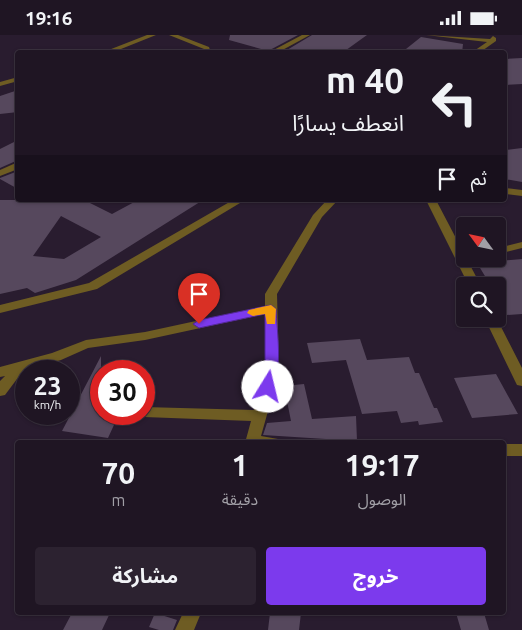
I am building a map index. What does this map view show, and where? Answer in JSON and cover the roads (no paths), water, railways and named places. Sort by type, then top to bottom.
[{"type":"street","points":[[112,50],[153,35]]},
{"type":"street","points":[[172,35],[207,50]]},
{"type":"street","points":[[277,50],[307,35]]},
{"type":"street","points":[[429,35],[493,38]]},
{"type":"street","points":[[478,50],[493,38]]},
{"type":"street","points":[[0,84],[15,80]]},
{"type":"street","points":[[0,173],[15,166]]},
{"type":"street","points":[[507,191],[522,193]]},
{"type":"street","points":[[0,309],[93,286],[237,202]]},
{"type":"street","points":[[254,440],[272,372],[271,293],[318,215],[331,202]]},
{"type":"street","points":[[432,202],[446,234],[456,248]]},
{"type":"street","points":[[506,249],[522,245]]},
{"type":"street","points":[[46,360],[86,345],[145,336],[271,309]]},
{"type":"street","points":[[495,327],[522,381]]},
{"type":"street","points":[[0,372],[15,369]]},
{"type":"street","points":[[0,391],[15,372]]},
{"type":"street","points":[[155,412],[260,416]]},
{"type":"street","points":[[506,450],[522,450]]},
{"type":"street","points":[[184,630],[191,615]]}]
